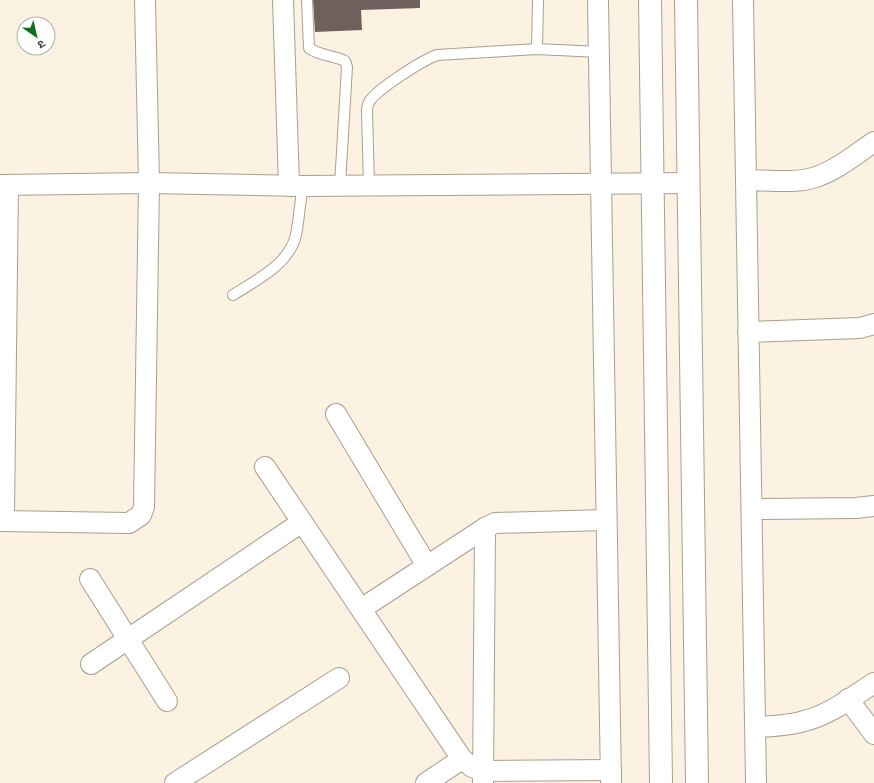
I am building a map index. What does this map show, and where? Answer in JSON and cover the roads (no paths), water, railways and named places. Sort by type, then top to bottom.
[{"type":"street","points":[[0,521],[129,523],[141,514],[144,507],[149,182],[145,0]]},
{"type":"street","points":[[283,0],[296,186]]},
{"type":"street","points":[[265,467],[462,759],[483,777],[611,776],[605,520],[602,183],[598,0]]},
{"type":"street","points":[[650,0],[661,783]]},
{"type":"street","points":[[686,0],[697,783]]},
{"type":"street","points":[[743,0],[756,783]]},
{"type":"street","points":[[746,180],[799,180],[815,177],[834,168],[874,142]]},
{"type":"street","points":[[0,521],[4,515],[4,185],[149,182],[296,186],[689,183]]},
{"type":"street","points":[[748,332],[860,328],[874,324]]},
{"type":"street","points":[[336,414],[428,566]]},
{"type":"street","points":[[752,509],[856,508],[874,506]]},
{"type":"street","points":[[361,610],[485,528],[495,523],[605,520]]},
{"type":"street","points":[[91,664],[302,522]]},
{"type":"street","points":[[483,777],[485,528]]},
{"type":"street","points":[[90,579],[167,701]]},
{"type":"street","points":[[188,780],[339,678]]},
{"type":"street","points":[[756,727],[789,725],[806,721],[832,710],[874,683]]},
{"type":"street","points":[[848,699],[874,734]]},
{"type":"street","points":[[426,783],[462,759]]},
{"type":"lane","points":[[307,0],[309,48],[313,52],[338,57],[345,61],[347,67],[340,185]]},
{"type":"lane","points":[[537,49],[538,0]]},
{"type":"lane","points":[[369,185],[367,111],[369,102],[376,95],[426,59],[437,55],[537,49],[599,52]]},
{"type":"lane","points":[[233,295],[276,266],[288,254],[296,236],[296,186]]}]
